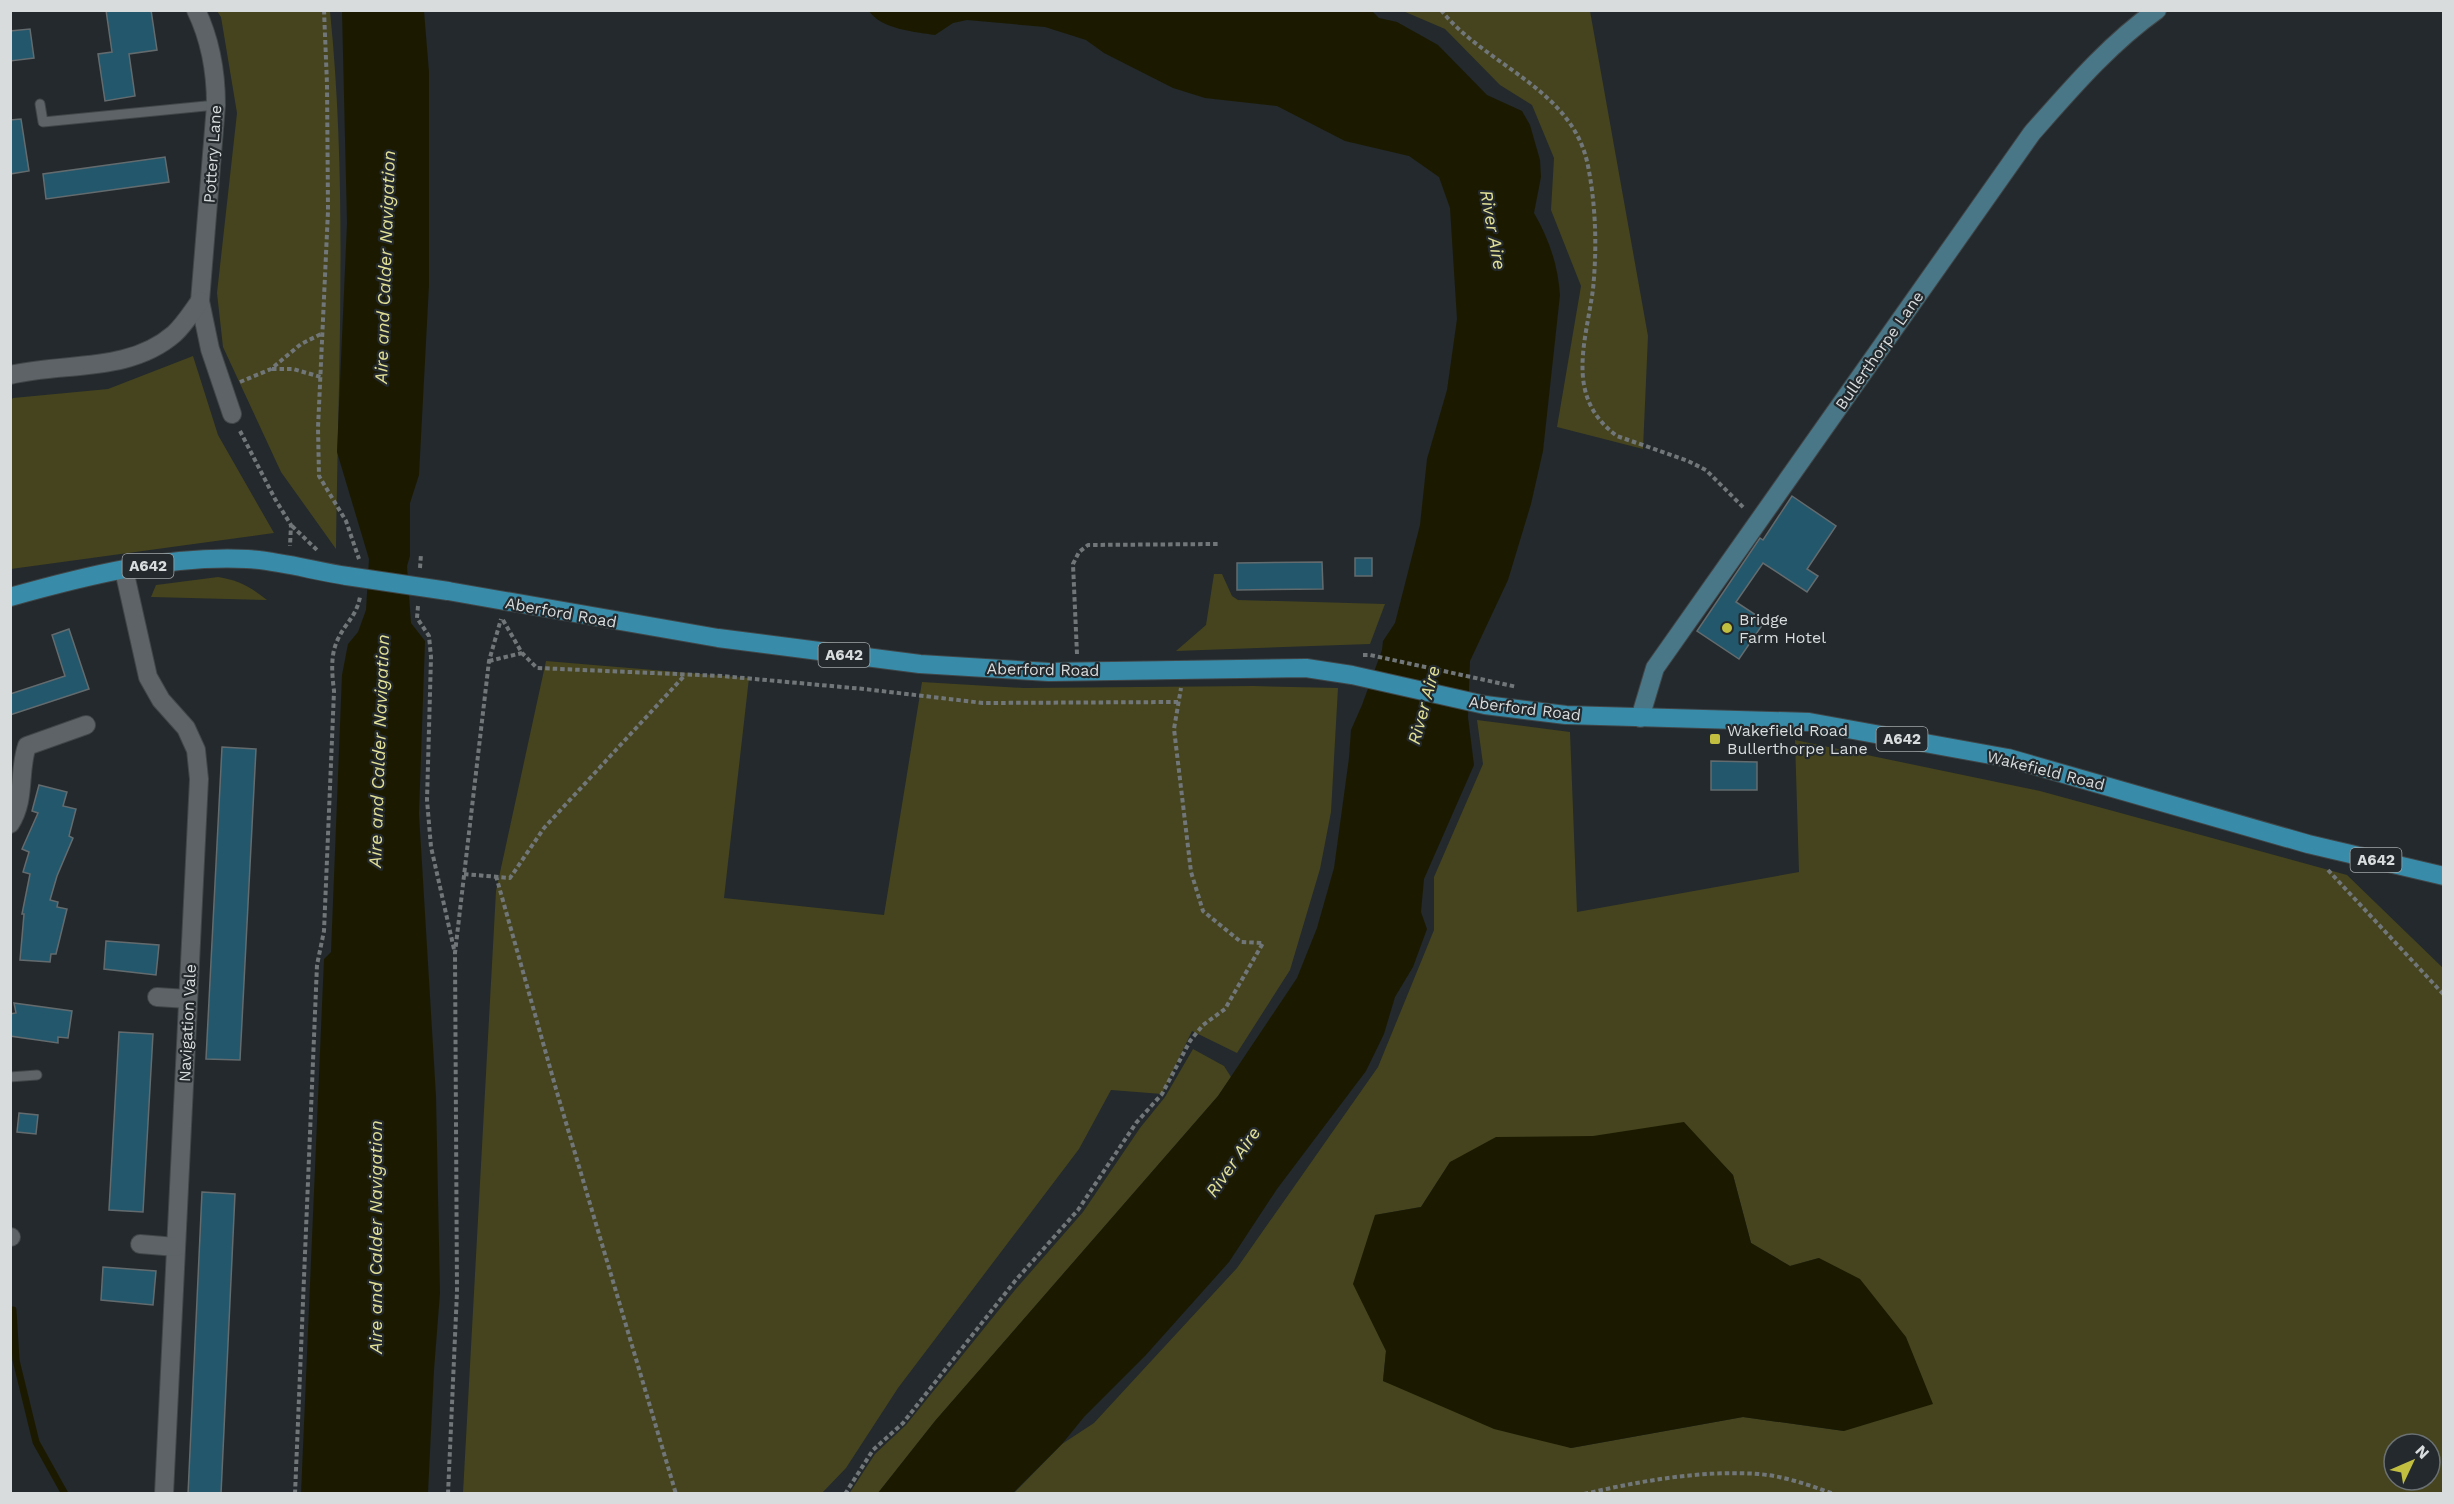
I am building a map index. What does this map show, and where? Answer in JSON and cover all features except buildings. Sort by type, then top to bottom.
[{"type":"main road","name":"Aberford Road","points":[[124,570],[203,560],[248,559],[448,591],[504,610],[920,664],[1049,672],[1306,668],[1365,678],[1485,705],[1566,715],[1640,718]]},
{"type":"main road","name":"A642","points":[[10,597],[124,570]]},
{"type":"main road","name":"Wakefield Road","points":[[1640,718],[1809,722],[2008,758],[2158,799],[2308,844],[2444,876]]},
{"type":"street","name":"Pottery Lane","points":[[196,10],[210,45],[216,79],[216,105],[200,301],[210,349],[232,414]]},
{"type":"street","name":"Bullerthorpe Lane","points":[[1640,718],[1655,668],[2032,133],[2077,82],[2136,25],[2157,10]]},
{"type":"street","points":[[10,375],[28,370],[104,364],[135,356],[175,333],[200,301]]},
{"type":"street","name":"Navigation Vale","points":[[124,570],[148,677],[161,700],[186,728],[196,750],[199,778],[164,1494]]},
{"type":"street","points":[[10,824],[22,795],[22,759],[27,746],[86,725]]},
{"type":"street","points":[[158,997],[188,999]]},
{"type":"street","points":[[140,1244],[176,1247]]},
{"type":"lane","points":[[40,104],[43,122],[216,105]]},
{"type":"lane","points":[[10,1077],[36,1076]]},
{"type":"path","points":[[324,10],[328,211],[318,476],[346,520],[360,563]]},
{"type":"path","points":[[1441,10],[1467,39],[1550,99],[1574,130],[1588,164],[1595,246],[1593,289],[1582,349],[1582,380],[1596,416],[1617,436],[1706,470],[1759,521]]},
{"type":"path","points":[[223,389],[271,369],[301,344],[323,332]]},
{"type":"path","points":[[271,369],[293,369],[321,378]]},
{"type":"path","points":[[232,414],[270,491],[291,525]]},
{"type":"path","points":[[1078,671],[1073,564],[1079,552],[1088,545],[1218,544]]},
{"type":"path","points":[[294,1494],[317,965],[324,931],[329,844],[334,691],[332,670],[338,638],[357,610],[361,592]]},
{"type":"path","points":[[504,610],[522,653],[537,668],[685,675],[864,689],[983,703],[1178,702],[1174,729],[1191,872],[1203,911],[1240,942],[1263,944],[1225,1009],[1203,1025],[1190,1041],[1162,1094],[1136,1123],[1078,1210],[1015,1281],[903,1423],[873,1450],[844,1494]]},
{"type":"path","points":[[448,1494],[457,1292],[455,953],[489,661],[504,610]]},
{"type":"path","points":[[417,618],[429,636],[431,657],[427,800],[431,847],[455,953]]},
{"type":"path","points":[[489,661],[522,653]]},
{"type":"path","points":[[1371,655],[1477,678]]},
{"type":"path","points":[[464,874],[510,878],[544,828],[685,675]]},
{"type":"path","points":[[2308,844],[2325,867],[2444,994]]},
{"type":"path","points":[[496,876],[556,1089],[676,1494]]},
{"type":"path","points":[[1584,1494],[1685,1476],[1758,1474],[1797,1480],[1834,1494]]},
{"type":"shaded area","points":[[217,11],[330,11],[336,78],[340,212],[336,549],[281,472],[223,347],[217,293],[237,113],[221,17]]},
{"type":"shaded area","points":[[1403,11],[1590,11],[1648,336],[1643,449],[1557,427],[1581,286],[1551,210],[1554,158],[1532,105],[1500,85],[1445,29]]},
{"type":"shaded area","points":[[193,356],[218,435],[274,533],[11,569],[11,400],[108,389]]},
{"type":"shaded area","points":[[1214,574],[1222,574],[1232,596],[1238,600],[1385,604],[1370,644],[1176,651],[1206,625]]},
{"type":"shaded area","points":[[218,577],[244,585],[267,600],[151,597],[156,585]]},
{"type":"shaded area","points":[[546,661],[749,678],[724,898],[884,915],[922,682],[1024,688],[1253,686],[1338,688],[1331,812],[1320,869],[1290,970],[1237,1053],[1192,1031],[1162,1094],[1111,1090],[1079,1149],[898,1388],[846,1468],[822,1493],[463,1493],[496,891]]},
{"type":"shaded area","points":[[1477,720],[1570,732],[1577,912],[1799,872],[1795,740],[2040,791],[2347,875],[2443,968],[2443,1493],[1013,1494],[1062,1444],[1094,1423],[1237,1268],[1378,1067],[1434,930],[1434,877],[1483,764]],"holes":[[[1683,1123],[1733,1175],[1751,1243],[1790,1266],[1819,1258],[1844,1431],[1743,1417],[1571,1448],[1383,1381],[1386,1351],[1375,1215],[1421,1207],[1450,1162]]]},
{"type":"shaded area","points":[[1193,1049],[1224,1066],[1231,1077],[1218,1096],[935,1421],[878,1493],[849,1494],[875,1454],[906,1425],[1015,1290],[1083,1212],[1140,1128],[1165,1097]]},
{"type":"water","name":"Aire and Calder Navigation","points":[[342,11],[424,11],[429,72],[429,285],[419,475],[410,503],[410,556],[407,566],[411,623],[425,641],[419,814],[436,1096],[440,1293],[428,1493],[301,1494],[324,959],[331,952],[342,675],[348,644],[358,632],[366,610],[369,559],[337,452],[347,223]]},
{"type":"water","name":"River Aire","points":[[869,11],[1372,11],[1379,18],[1397,22],[1438,45],[1487,95],[1522,111],[1530,125],[1540,160],[1541,177],[1534,213],[1552,252],[1560,295],[1543,451],[1531,504],[1508,580],[1470,661],[1468,717],[1474,765],[1424,879],[1421,912],[1427,929],[1413,967],[1395,997],[1384,1034],[1366,1071],[1277,1189],[1229,1262],[1145,1356],[1013,1493],[878,1493],[935,1421],[1218,1096],[1297,978],[1317,928],[1334,868],[1351,730],[1382,650],[1383,641],[1395,623],[1420,525],[1427,459],[1447,390],[1457,319],[1450,208],[1439,177],[1409,156],[1345,141],[1277,106],[1205,98],[1173,88],[1104,53],[1086,40],[1045,27],[967,20],[953,23],[935,35],[890,26],[874,17]]},
{"type":"water","points":[[1684,1122],[1733,1175],[1751,1243],[1790,1266],[1819,1258],[1860,1279],[1906,1337],[1933,1404],[1844,1431],[1743,1417],[1571,1448],[1494,1429],[1383,1381],[1386,1351],[1353,1284],[1375,1215],[1421,1207],[1450,1162],[1496,1137],[1593,1136]]},
{"type":"waterway","points":[[13,1310],[16,1360],[36,1442],[65,1494]]},
{"type":"place","name":"Bridge Farm Hotel","points":[[1727,628]]},
{"type":"place","name":"Wakefield Road Bullerthorpe Lane","points":[[1715,739]]}]
